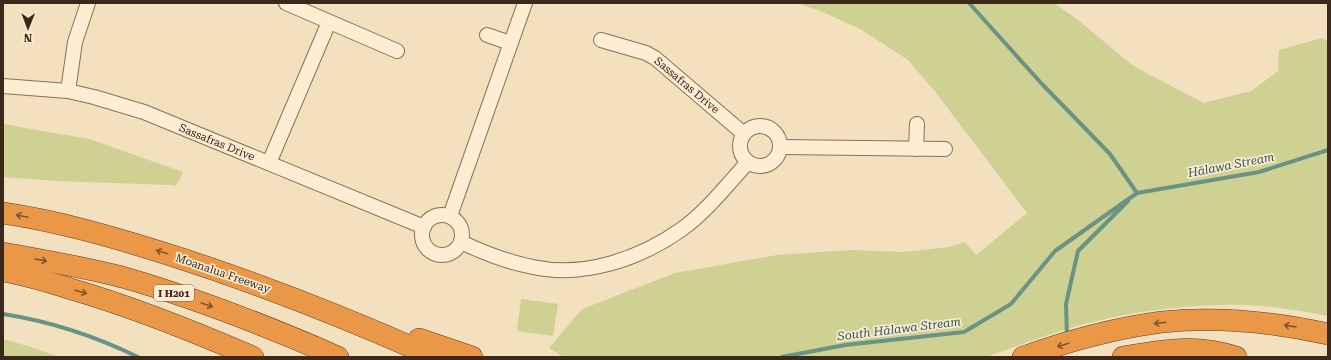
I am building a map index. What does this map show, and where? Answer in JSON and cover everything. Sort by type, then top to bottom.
[{"type":"highway","name":"Moanalua Freeway","points":[[3,213],[87,231],[210,268],[278,292],[385,335],[434,357]]},
{"type":"highway","name":"I H201","points":[[3,253],[55,262],[121,277],[237,315],[338,357]]},
{"type":"highway","points":[[3,271],[103,298],[201,334],[253,357]]},
{"type":"highway","points":[[278,292],[472,357]]},
{"type":"highway","points":[[103,298],[200,338],[240,357]]},
{"type":"highway","points":[[1030,355],[1090,336],[1162,322],[1224,320],[1260,322],[1301,328],[1328,334]]},
{"type":"highway","points":[[1123,357],[1172,350],[1200,349],[1236,357]]},
{"type":"street","points":[[68,91],[75,42],[88,3]]},
{"type":"street","points":[[286,3],[397,51]]},
{"type":"street","points":[[450,216],[525,3]]},
{"type":"street","points":[[269,163],[329,22]]},
{"type":"street","points":[[488,35],[510,43]]},
{"type":"street","name":"Sassafras Drive","points":[[601,40],[646,53],[655,58],[744,134]]},
{"type":"street","name":"Sassafras Drive","points":[[3,86],[68,91],[144,112],[424,227]]},
{"type":"street","points":[[916,149],[917,124]]},
{"type":"street","points":[[761,126],[767,127],[777,135],[780,140],[780,147],[776,158],[766,165],[759,166],[748,162],[741,152],[741,139],[749,129],[761,126]]},
{"type":"street","points":[[780,147],[945,149]]},
{"type":"street","points":[[461,242],[491,256],[534,268],[568,270],[608,265],[630,258],[647,250],[682,229],[713,201],[748,162]]},
{"type":"street","points":[[444,215],[450,216],[455,219],[462,230],[461,242],[458,248],[447,254],[435,254],[425,246],[422,234],[424,227],[432,218],[444,215]]},
{"type":"green space","points":[[798,3],[1054,3],[1078,20],[1131,64],[1204,103],[1251,91],[1278,71],[1279,50],[1322,38],[1328,41],[1328,316],[1289,309],[1249,305],[1178,307],[1134,313],[1090,323],[1045,336],[986,357],[564,357],[549,348],[582,309],[675,273],[777,255],[851,250],[904,252],[949,247],[965,242],[976,255],[1027,213],[937,94],[908,60],[860,29],[825,13]]},
{"type":"green space","points":[[3,124],[89,139],[183,172],[176,186],[3,177]]},
{"type":"green space","points":[[521,299],[558,304],[553,336],[517,331]]},
{"type":"green space","points":[[3,339],[34,348],[59,357],[3,357]]},
{"type":"waterway","points":[[969,3],[1042,84],[1110,154],[1137,193]]},
{"type":"waterway","name":"South Hālawa Stream","points":[[782,357],[845,345],[964,332],[1011,304],[1055,251],[1137,193],[1259,172],[1328,150]]},
{"type":"waterway","points":[[1067,337],[1066,304],[1078,251],[1128,201]]},
{"type":"waterway","points":[[3,314],[55,325],[89,336],[138,357]]},
{"type":"water label","name":"Hālawa Stream","points":[[1231,165]]}]
